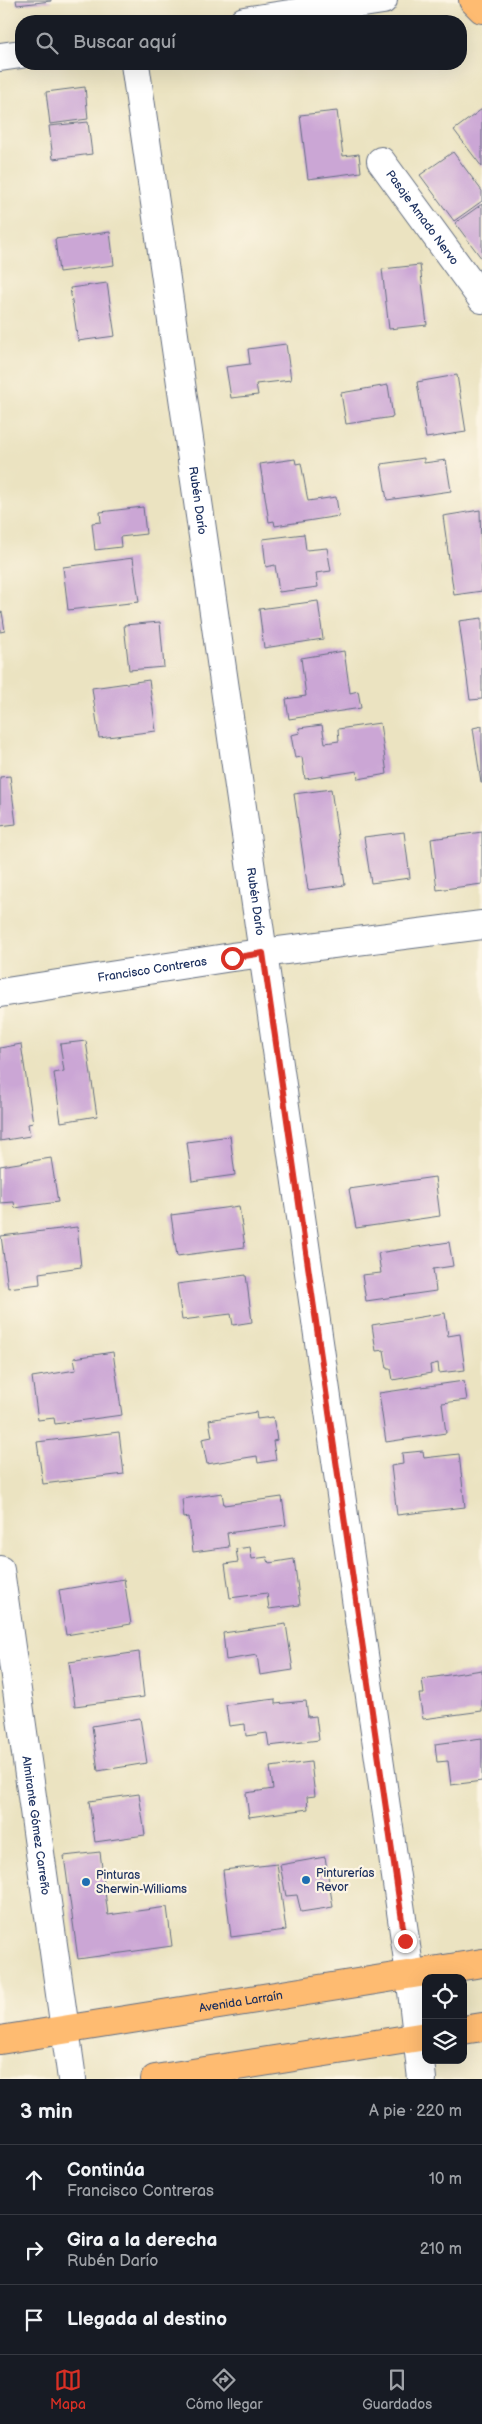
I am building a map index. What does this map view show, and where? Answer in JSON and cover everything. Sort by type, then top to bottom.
[{"type":"main road","points":[[473,0],[482,9]]},
{"type":"main road","name":"Avenida Larraín","points":[[0,2040],[482,1964]]},
{"type":"main road","points":[[467,2030],[482,2028]]},
{"type":"main road","points":[[155,2079],[422,2037]]},
{"type":"street","points":[[284,15],[383,0]]},
{"type":"street","points":[[0,57],[15,55]]},
{"type":"street","name":"Rubén Darío","points":[[135,70],[410,1974],[422,2037]]},
{"type":"street","name":"Pasaje Amado Nervo","points":[[381,161],[482,299]]},
{"type":"street","name":"Francisco Contreras","points":[[0,993],[263,953],[482,925]]},
{"type":"street","name":"Almirante Gómez Carreño","points":[[0,1570],[72,2079]]},
{"type":"street","name":"Rubén Darío","points":[[422,2064],[422,2079]]},
{"type":"building","points":[[16,0],[51,0],[51,1],[17,5]]},
{"type":"building","points":[[85,87],[88,119],[50,124],[46,92]]},
{"type":"building","points":[[482,109],[482,167],[454,130]]},
{"type":"building","points":[[337,111],[343,156],[359,154],[361,172],[308,179],[300,115]]},
{"type":"building","points":[[88,122],[92,154],[53,159],[49,126]]},
{"type":"building","points":[[453,152],[482,191],[482,201],[454,221],[420,175]]},
{"type":"building","points":[[482,204],[482,259],[455,223]]},
{"type":"building","points":[[110,232],[114,265],[59,272],[55,239]]},
{"type":"building","points":[[420,265],[427,325],[389,329],[382,269]]},
{"type":"building","points":[[107,283],[115,336],[78,341],[70,288]]},
{"type":"building","points":[[286,344],[291,380],[256,384],[258,395],[231,398],[226,367],[250,364],[248,349]]},
{"type":"building","points":[[457,375],[466,432],[426,438],[417,382]]},
{"type":"building","points":[[388,385],[393,417],[346,424],[341,393]]},
{"type":"building","points":[[424,458],[424,463],[446,460],[451,491],[387,500],[381,464]]},
{"type":"building","points":[[295,459],[296,464],[301,463],[308,501],[336,497],[339,516],[275,526],[274,521],[269,522],[260,464]]},
{"type":"building","points":[[143,507],[146,534],[120,537],[121,547],[95,550],[92,523],[101,522],[100,512]]},
{"type":"building","points":[[480,510],[482,591],[454,595],[443,516]]},
{"type":"building","points":[[304,534],[306,550],[327,548],[331,571],[316,573],[318,587],[279,592],[275,565],[266,567],[263,539]]},
{"type":"building","points":[[133,558],[139,602],[68,610],[63,567]]},
{"type":"building","points":[[318,601],[323,639],[264,648],[259,609]]},
{"type":"building","points":[[2,612],[5,631],[0,632],[0,613]]},
{"type":"building","points":[[482,618],[482,699],[470,700],[459,621]]},
{"type":"building","points":[[160,622],[164,667],[129,670],[124,625]]},
{"type":"building","points":[[344,651],[350,693],[358,691],[361,708],[289,719],[286,699],[306,696],[301,658]]},
{"type":"building","points":[[149,680],[156,731],[99,738],[92,688]]},
{"type":"building","points":[[380,723],[387,774],[358,779],[357,771],[305,779],[302,757],[295,758],[291,735],[300,733],[299,728],[322,725],[325,743],[339,741],[338,729]]},
{"type":"building","points":[[482,726],[482,783],[481,783],[473,728]]},
{"type":"building","points":[[10,776],[16,824],[0,826],[0,777]]},
{"type":"building","points":[[331,789],[345,885],[308,890],[294,794]]},
{"type":"building","points":[[404,832],[410,878],[371,883],[364,837]]},
{"type":"building","points":[[482,832],[482,884],[437,890],[431,839]]},
{"type":"building","points":[[86,1041],[97,1116],[61,1122],[54,1073],[64,1071],[60,1044]]},
{"type":"building","points":[[21,1044],[33,1123],[28,1124],[30,1136],[0,1141],[0,1048]]},
{"type":"building","points":[[230,1136],[235,1175],[192,1181],[187,1142]]},
{"type":"building","points":[[51,1158],[58,1202],[15,1208],[14,1202],[0,1203],[0,1166]]},
{"type":"building","points":[[435,1177],[440,1216],[356,1228],[349,1189]]},
{"type":"building","points":[[239,1206],[245,1247],[177,1256],[171,1215]]},
{"type":"building","points":[[77,1227],[81,1267],[39,1273],[40,1284],[8,1288],[1,1236]]},
{"type":"building","points":[[449,1242],[453,1266],[433,1269],[436,1291],[366,1301],[362,1275],[381,1273],[378,1253]]},
{"type":"building","points":[[246,1275],[252,1322],[233,1325],[231,1314],[182,1320],[177,1284]]},
{"type":"building","points":[[445,1313],[448,1336],[460,1334],[465,1370],[439,1373],[438,1363],[430,1365],[431,1373],[393,1380],[391,1369],[387,1369],[384,1350],[376,1351],[372,1325]]},
{"type":"building","points":[[113,1352],[122,1415],[55,1424],[54,1418],[38,1420],[32,1377],[76,1370],[74,1358]]},
{"type":"building","points":[[464,1381],[467,1400],[442,1403],[446,1433],[386,1442],[379,1393]]},
{"type":"building","points":[[256,1412],[257,1419],[273,1417],[277,1440],[273,1441],[276,1460],[258,1463],[257,1456],[207,1464],[202,1439],[212,1437],[209,1420]]},
{"type":"building","points":[[119,1432],[124,1474],[43,1484],[37,1442]]},
{"type":"building","points":[[423,1451],[424,1458],[459,1454],[465,1507],[397,1515],[391,1466],[403,1464],[402,1453]]},
{"type":"building","points":[[222,1493],[224,1505],[282,1497],[286,1525],[227,1533],[229,1547],[193,1552],[189,1517],[184,1518],[182,1499]]},
{"type":"building","points":[[250,1547],[252,1559],[267,1557],[269,1563],[294,1559],[300,1605],[269,1609],[267,1593],[230,1598],[225,1564],[238,1562],[236,1549]]},
{"type":"building","points":[[124,1579],[131,1624],[66,1635],[59,1590]]},
{"type":"building","points":[[286,1624],[293,1670],[260,1675],[257,1655],[226,1660],[223,1633]]},
{"type":"building","points":[[139,1652],[144,1697],[75,1706],[69,1662]]},
{"type":"building","points":[[482,1670],[482,1711],[423,1719],[419,1694],[424,1694],[422,1679]]},
{"type":"building","points":[[275,1699],[275,1704],[306,1701],[308,1717],[316,1716],[319,1740],[269,1746],[267,1733],[246,1736],[245,1724],[229,1726],[226,1705]]},
{"type":"building","points":[[140,1718],[147,1763],[98,1771],[92,1726]]},
{"type":"building","points":[[482,1738],[482,1781],[451,1785],[448,1761],[437,1762],[435,1744]]},
{"type":"building","points":[[311,1762],[315,1796],[307,1797],[308,1809],[249,1817],[246,1793],[273,1789],[270,1767]]},
{"type":"building","points":[[139,1794],[145,1835],[95,1842],[89,1801]]},
{"type":"building","name":"Pinturas Sherwin-Williams","points":[[100,1852],[108,1915],[167,1907],[172,1946],[78,1959],[64,1856]]},
{"type":"building","name":"Pinturerías Revor","points":[[325,1857],[333,1907],[301,1912],[297,1895],[286,1896],[280,1865]]},
{"type":"building","points":[[277,1864],[286,1930],[231,1937],[223,1870]]},
{"type":"place","name":"Pinturerías Revor","points":[[306,1880]]},
{"type":"place","name":"Pinturas Sherwin-Williams","points":[[86,1882]]},
{"type":"route","points":[[232,958],[263,953],[405,1941]]}]
